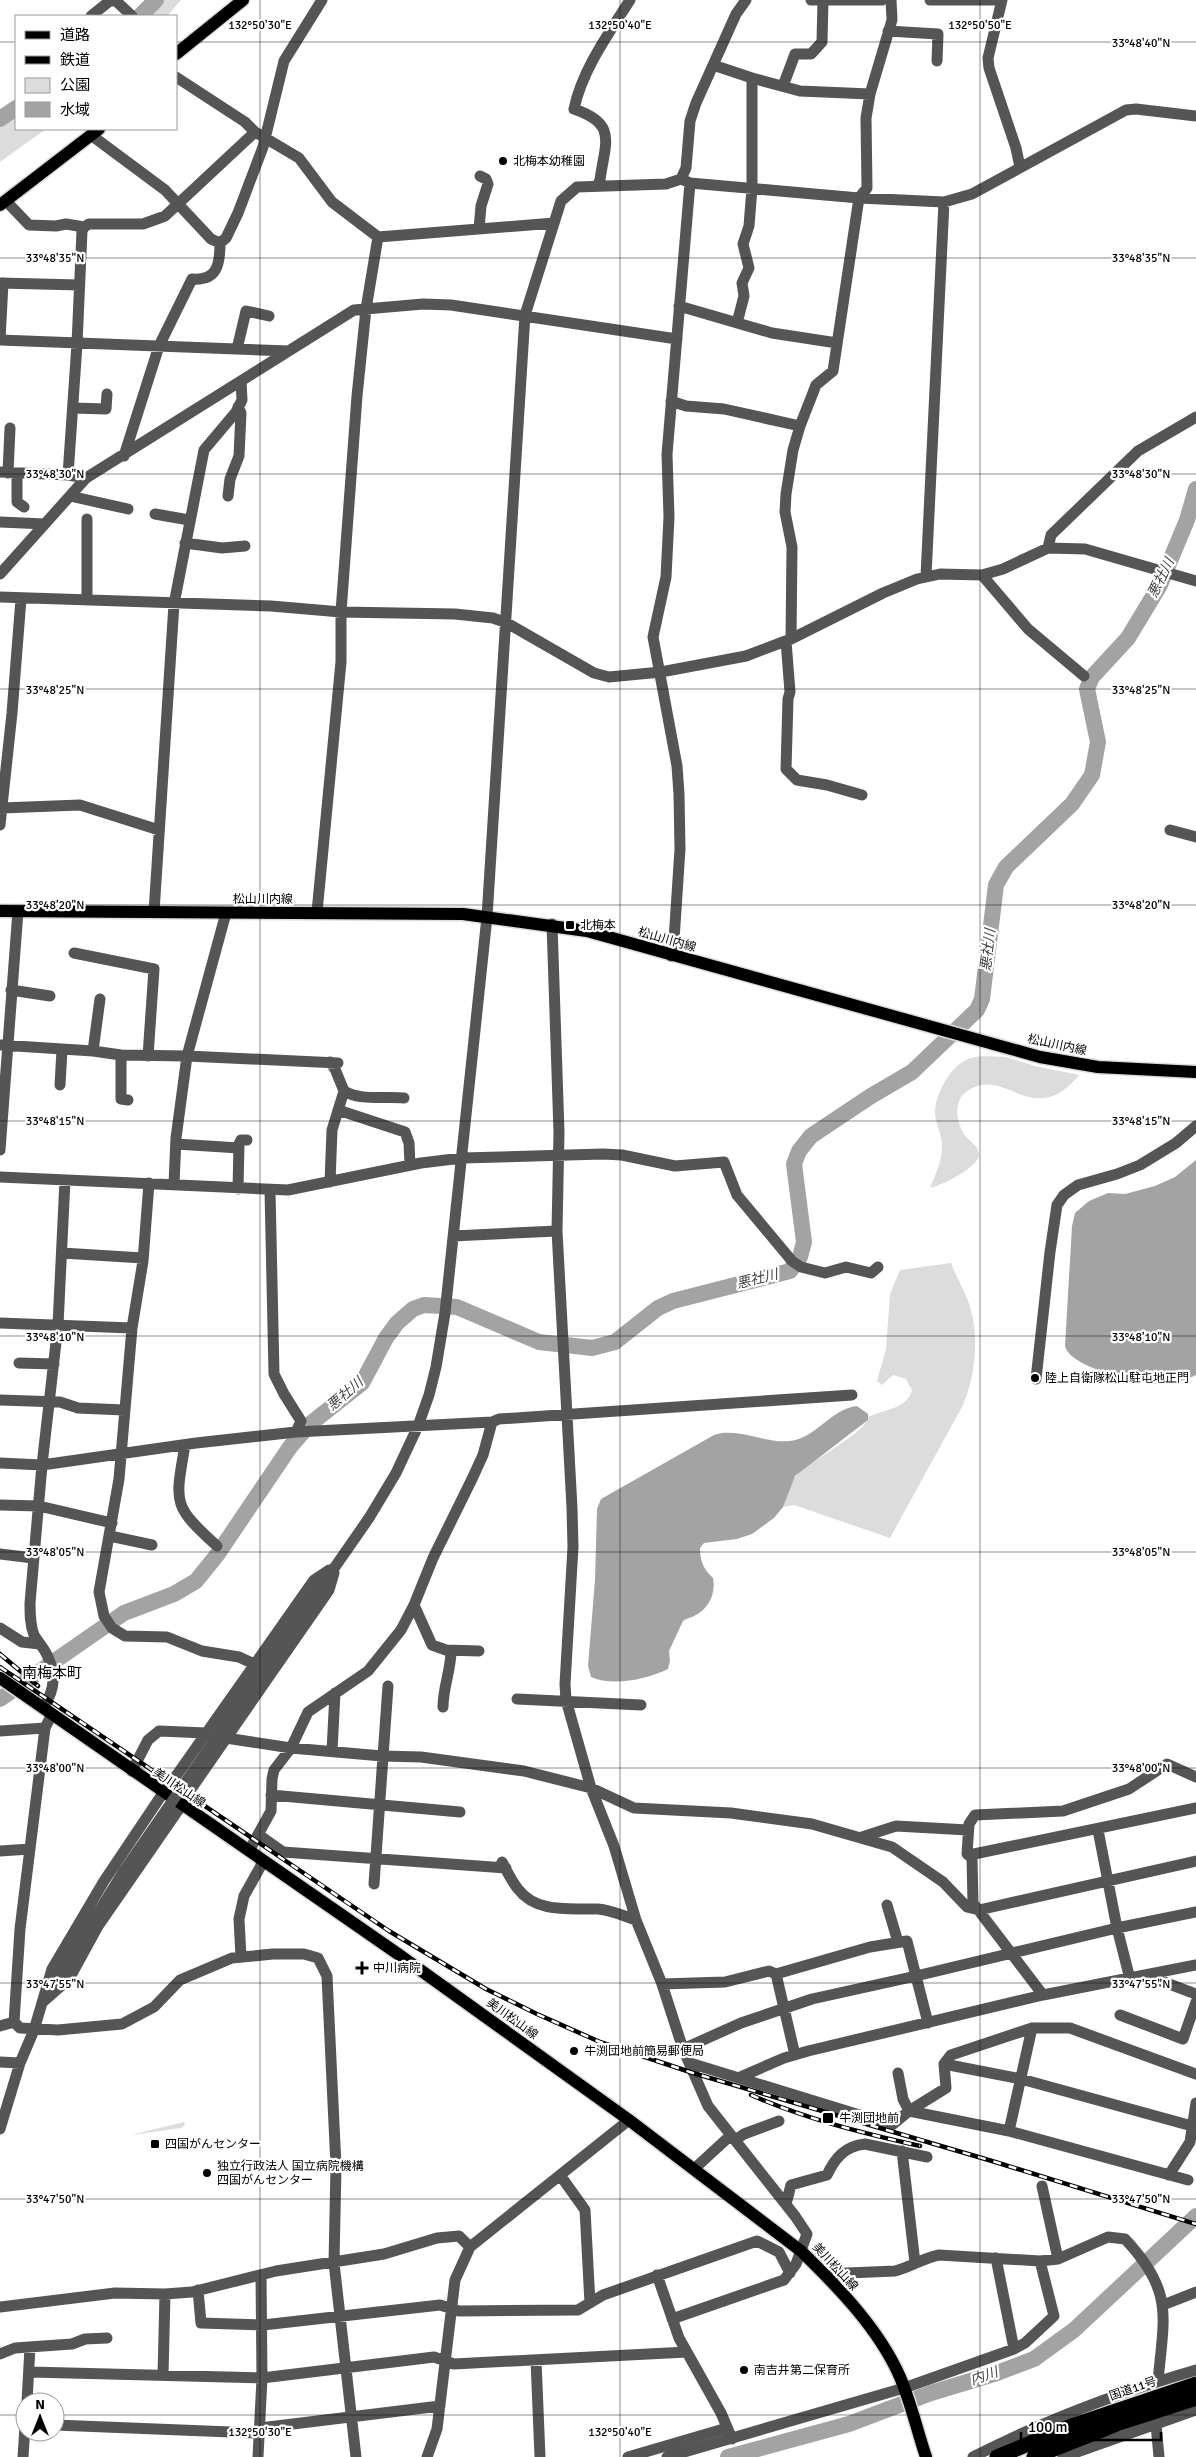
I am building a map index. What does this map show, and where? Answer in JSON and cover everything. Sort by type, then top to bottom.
[{"type":"highway","name":"国道11号","points":[[997,2457],[1074,2425],[1196,2384]]},
{"type":"highway","points":[[1034,2457],[1108,2427],[1196,2398]]},
{"type":"main road","points":[[178,52],[243,0]]},
{"type":"main road","points":[[3,203],[95,132]]},
{"type":"main road","name":"松山川内線","points":[[0,911],[463,914],[552,924],[588,931],[671,956],[1058,1061],[1098,1066],[1196,1072]]},
{"type":"main road","name":"美川松山線","points":[[0,1678],[181,1806],[398,1954],[629,2120],[801,2251],[866,2322],[890,2358],[905,2390],[926,2457]]},
{"type":"street","points":[[92,15],[113,0],[130,14]]},
{"type":"street","points":[[68,475],[82,231],[84,227],[89,224],[143,224],[165,216],[177,203],[259,135],[284,61],[322,0]]},
{"type":"street","points":[[596,186],[600,180],[606,134],[600,122],[591,115],[574,109],[578,92],[606,38],[630,0]]},
{"type":"street","points":[[671,956],[674,940],[680,849],[679,794],[677,766],[664,702],[661,672],[652,638],[666,577],[669,517],[666,454],[680,306],[686,168],[690,121],[736,14],[746,0]]},
{"type":"street","points":[[782,86],[795,54],[811,54],[822,42],[819,0],[882,0]]},
{"type":"street","points":[[862,795],[827,784],[797,780],[786,769],[788,699],[790,692],[789,640],[792,547],[785,512],[793,450],[800,426],[816,386],[833,371],[859,198],[867,188],[866,118],[870,94],[892,20],[891,0]]},
{"type":"street","points":[[930,0],[1002,0],[988,58],[989,68],[1016,148],[1020,167]]},
{"type":"street","points":[[888,30],[938,34],[937,61]]},
{"type":"street","points":[[713,66],[800,91],[870,94]]},
{"type":"street","points":[[178,78],[246,122],[259,135],[299,158],[332,202],[378,237],[554,223]]},
{"type":"street","points":[[737,323],[744,296],[742,283],[749,268],[743,244],[749,226],[752,188],[752,78]]},
{"type":"street","points":[[43,2002],[124,1870],[225,1733],[387,1490],[418,1426],[436,1367],[445,1313],[487,917],[525,314],[561,201],[578,187],[666,184],[686,181],[859,198],[944,202],[972,194],[1126,110],[1136,109],[1196,116]]},
{"type":"street","points":[[95,132],[160,186],[211,239],[220,243]]},
{"type":"street","points":[[124,456],[159,346],[192,279],[203,280],[211,276],[218,266],[220,243],[226,238],[238,212],[263,148],[259,135]]},
{"type":"street","points":[[479,229],[481,206],[488,184],[480,176]]},
{"type":"street","points":[[926,576],[944,202]]},
{"type":"street","points":[[3,203],[29,225],[56,226],[66,224],[84,227]]},
{"type":"street","points":[[317,912],[341,662],[341,612],[366,309],[378,237]]},
{"type":"street","points":[[79,284],[1,283],[0,340],[289,351]]},
{"type":"street","points":[[0,574],[86,478],[124,456],[354,310],[422,304],[450,305],[525,314],[677,339]]},
{"type":"street","points":[[680,306],[772,333],[837,343]]},
{"type":"street","points":[[237,349],[246,311],[269,316]]},
{"type":"street","points":[[154,912],[174,604],[204,450],[242,400],[241,381]]},
{"type":"street","points":[[73,408],[106,409],[106,394]]},
{"type":"street","points":[[671,400],[686,406],[724,409],[800,426]]},
{"type":"street","points":[[228,496],[230,479],[239,456],[241,413],[238,407]]},
{"type":"street","points":[[1048,548],[1051,535],[1138,451],[1196,417]]},
{"type":"street","points":[[10,428],[9,473],[17,502],[24,507]]},
{"type":"street","points":[[9,473],[68,475],[86,478]]},
{"type":"street","points":[[70,496],[128,509]]},
{"type":"street","points":[[155,514],[189,520]]},
{"type":"street","points":[[87,600],[88,519]]},
{"type":"street","points":[[0,522],[45,524]]},
{"type":"street","points":[[185,543],[222,548],[245,546]]},
{"type":"street","points":[[0,597],[270,606],[341,612],[455,614],[493,618],[507,623],[594,673],[610,677],[661,672],[746,656],[789,640],[883,593],[926,576],[982,575],[1003,569],[1048,548],[1085,549],[1196,581]]},
{"type":"street","points":[[982,575],[1028,629],[1084,676]]},
{"type":"street","points":[[0,825],[3,768],[12,713],[21,599]]},
{"type":"street","points":[[0,712],[12,713]]},
{"type":"street","points":[[2,808],[80,805],[159,830]]},
{"type":"street","points":[[1170,830],[1196,837]]},
{"type":"street","points":[[0,1150],[4,1045],[18,911]]},
{"type":"street","points":[[174,1184],[176,1144],[187,1056],[226,913]]},
{"type":"street","points":[[552,924],[558,1157],[557,1231],[568,1415],[573,1547],[566,1700],[591,1788],[614,1846],[636,1920],[662,1984],[683,2049],[708,2106],[786,2204],[807,2234],[801,2251],[790,2273],[784,2280],[672,2319]]},
{"type":"street","points":[[74,953],[154,968],[148,1056]]},
{"type":"street","points":[[11,990],[50,996]]},
{"type":"street","points":[[93,1051],[100,999]]},
{"type":"street","points":[[4,1045],[93,1051],[121,1056],[187,1056],[334,1063],[344,1091],[350,1095],[404,1098]]},
{"type":"street","points":[[60,1084],[62,1050]]},
{"type":"street","points":[[121,1056],[120,1099],[128,1100]]},
{"type":"street","points":[[330,1182],[331,1139],[344,1091]]},
{"type":"street","points":[[338,1110],[405,1132],[409,1143],[410,1165]]},
{"type":"street","points":[[1036,1379],[1057,1206],[1064,1195],[1078,1184],[1117,1174],[1140,1165],[1176,1143],[1196,1126]]},
{"type":"street","points":[[176,1144],[243,1144],[238,1189]]},
{"type":"street","points":[[0,1177],[288,1190],[410,1165],[462,1158],[622,1155],[675,1166],[724,1162],[737,1195],[796,1264],[825,1272],[846,1267],[871,1273],[878,1267]]},
{"type":"street","points":[[66,1180],[58,1325],[33,1558],[30,1619],[35,1636],[47,1654],[53,1672],[52,1690],[45,1728],[20,1929],[14,2022],[20,2028],[34,2030],[91,2028],[122,2024],[154,2008],[180,1980],[232,1958],[273,1954],[304,1954],[318,1958],[327,1976],[336,2166],[334,2263],[356,2457]]},
{"type":"street","points":[[149,1183],[143,1258],[132,1328],[112,1524],[99,1592],[104,1616],[112,1628],[124,1636],[167,1636],[202,1651],[239,1657],[254,1664]]},
{"type":"street","points":[[270,1190],[274,1374],[301,1420],[302,1432]]},
{"type":"street","points":[[453,1236],[557,1231]]},
{"type":"street","points":[[62,1253],[143,1258]]},
{"type":"street","points":[[0,1323],[132,1328]]},
{"type":"street","points":[[19,1363],[54,1364]]},
{"type":"street","points":[[0,1463],[42,1465],[185,1445],[302,1432],[492,1422],[499,1419],[852,1395]]},
{"type":"street","points":[[0,1400],[60,1402],[78,1408],[124,1410]]},
{"type":"street","points":[[249,1851],[270,1811],[274,1770],[291,1748],[308,1712],[368,1671],[401,1630],[414,1606],[433,1558],[483,1455],[492,1422]]},
{"type":"street","points":[[185,1445],[178,1487],[179,1503],[184,1513],[217,1546]]},
{"type":"street","points":[[0,1505],[39,1506],[112,1524]]},
{"type":"street","points":[[110,1536],[152,1545]]},
{"type":"street","points":[[0,1554],[33,1558]]},
{"type":"street","points":[[174,1779],[314,1580],[336,1564]]},
{"type":"street","points":[[414,1606],[432,1645],[452,1651],[480,1651]]},
{"type":"street","points":[[0,1628],[22,1642],[40,1644]]},
{"type":"street","points":[[442,1707],[442,1690],[451,1663],[452,1651]]},
{"type":"street","points":[[374,1884],[388,1686]]},
{"type":"street","points":[[332,1751],[336,1693]]},
{"type":"street","points":[[517,1699],[641,1705]]},
{"type":"street","points":[[0,1731],[45,1728]]},
{"type":"street","points":[[132,1771],[148,1740],[159,1731],[225,1733],[291,1748],[382,1756],[421,1757],[524,1771],[591,1788],[634,1808],[731,1813],[812,1824],[862,1837],[892,1847],[943,1882],[967,1906],[978,1910],[1196,1861]]},
{"type":"street","points":[[190,1789],[205,1769],[225,1733]]},
{"type":"street","points":[[189,1758],[191,1768],[198,1771],[205,1769]]},
{"type":"street","points":[[972,1858],[967,1854],[968,1830],[969,1824],[975,1815],[1063,1811],[1129,1789],[1167,1764],[1196,1777]]},
{"type":"street","points":[[0,2129],[20,2063],[34,2030],[52,1969],[81,1917],[163,1793]]},
{"type":"street","points":[[271,1795],[460,1812]]},
{"type":"street","points":[[43,2002],[69,1979],[98,1926],[181,1806]]},
{"type":"street","points":[[1042,1995],[973,1903],[972,1858],[974,1854],[1098,1830],[1196,1808]]},
{"type":"street","points":[[862,1837],[896,1826],[968,1830]]},
{"type":"street","points":[[1098,1830],[1117,1928],[1130,1979]]},
{"type":"street","points":[[259,1835],[283,1852],[504,1865],[518,1890],[532,1901],[545,1907],[567,1910],[601,1909],[636,1920]]},
{"type":"street","points":[[0,1851],[30,1849]]},
{"type":"street","points":[[241,1958],[239,1919],[244,1896],[263,1862]]},
{"type":"street","points":[[887,1905],[898,1942]]},
{"type":"street","points":[[683,2049],[785,2007],[812,1999],[916,1976],[1009,1952],[1196,1912]]},
{"type":"street","points":[[662,1984],[725,1982],[769,1972],[776,1974],[870,1947],[907,1941],[928,2023]]},
{"type":"street","points":[[738,2078],[795,2054],[1042,1995],[1148,1976],[1196,1964]]},
{"type":"street","points":[[776,1974],[795,2054]]},
{"type":"street","points":[[1148,1976],[1196,1994]]},
{"type":"street","points":[[1120,2015],[1184,2039],[1196,2002]]},
{"type":"street","points":[[0,2026],[14,2022]]},
{"type":"street","points":[[690,2063],[892,2125],[909,2111],[946,2088],[944,2064],[951,2054],[1032,2028],[1070,2028],[1196,2074]]},
{"type":"street","points":[[1009,2131],[1032,2028]]},
{"type":"street","points":[[0,2062],[20,2063]]},
{"type":"street","points":[[944,2064],[1020,2079],[1192,2126]]},
{"type":"street","points":[[898,2072],[903,2099],[909,2111]]},
{"type":"street","points":[[1169,2175],[1190,2142],[1196,2103]]},
{"type":"street","points":[[909,2111],[1009,2131],[1188,2180]]},
{"type":"street","points":[[427,2457],[437,2429],[450,2308],[455,2280],[470,2247],[629,2120]]},
{"type":"street","points":[[694,2169],[733,2138],[779,2120]]},
{"type":"street","points":[[786,2204],[791,2185],[827,2175],[834,2160],[849,2148],[865,2144],[927,2158]]},
{"type":"street","points":[[902,2151],[915,2263]]},
{"type":"street","points":[[560,2175],[585,2210],[590,2303]]},
{"type":"street","points":[[1042,2186],[1058,2259]]},
{"type":"street","points":[[0,2307],[115,2293],[165,2294],[198,2290],[261,2275],[384,2254],[448,2236],[459,2236],[470,2247]]},
{"type":"street","points":[[824,2274],[895,2270],[924,2258],[939,2255],[1040,2261],[1058,2259],[1108,2237],[1125,2239],[1152,2272],[1159,2288],[1163,2305],[1158,2381]]},
{"type":"street","points":[[198,2290],[201,2323],[263,2324],[440,2305],[460,2311],[578,2310],[603,2295],[757,2240],[779,2252],[790,2273]]},
{"type":"street","points":[[996,2258],[1014,2349]]},
{"type":"street","points":[[668,2457],[905,2390],[1014,2349],[1025,2343],[1054,2316],[1040,2261]]},
{"type":"street","points":[[258,2457],[263,2324],[261,2275]]},
{"type":"street","points":[[657,2275],[672,2319],[732,2440]]},
{"type":"street","points":[[1163,2305],[1196,2292]]},
{"type":"street","points":[[163,2374],[165,2294]]},
{"type":"street","points":[[0,2354],[15,2348],[72,2344],[85,2339],[107,2338]]},
{"type":"street","points":[[28,2392],[30,2347]]},
{"type":"street","points":[[30,2372],[262,2378],[434,2357],[454,2364],[687,2352]]},
{"type":"street","points":[[536,2360],[540,2457]]},
{"type":"street","points":[[973,2457],[1004,2441],[1158,2381],[1196,2370]]},
{"type":"street","points":[[65,2425],[260,2431],[351,2416],[440,2406]]},
{"type":"street","points":[[1063,2457],[1196,2410]]},
{"type":"street","points":[[1156,2424],[1159,2457]]},
{"type":"street","points":[[628,2457],[727,2428]]},
{"type":"street","points":[[22,2457],[23,2442]]},
{"type":"green space","points":[[150,0],[181,0],[168,15],[135,15]]},
{"type":"green space","points":[[15,100],[15,130],[45,130],[0,162],[0,111]]},
{"type":"green space","points":[[984,1056],[1006,1057],[1035,1066],[1079,1075],[1062,1091],[1047,1098],[1033,1098],[994,1085],[980,1085],[966,1092],[957,1108],[958,1120],[966,1137],[976,1147],[979,1155],[973,1165],[966,1170],[951,1180],[930,1188],[942,1153],[942,1143],[935,1114],[938,1097],[946,1080],[957,1066],[971,1058]]},
{"type":"green space","points":[[951,1263],[971,1310],[975,1334],[973,1370],[963,1405],[890,1538],[794,1505],[783,1507],[792,1482],[797,1475],[858,1431],[869,1417],[901,1405],[910,1396],[912,1390],[906,1379],[893,1375],[882,1385],[877,1381],[886,1349],[890,1294],[900,1270]]},
{"type":"green space","points":[[184,2122],[185,2125],[181,2128],[131,2135]]},
{"type":"water","points":[[1196,1160],[1196,1375],[1174,1383],[1156,1384],[1110,1374],[1080,1362],[1070,1354],[1065,1346],[1072,1226],[1075,1213],[1089,1201],[1108,1193],[1125,1194],[1155,1186],[1175,1177]]},
{"type":"water","points":[[857,1406],[868,1414],[868,1420],[795,1476],[783,1507],[774,1518],[752,1534],[737,1539],[704,1543],[700,1548],[703,1564],[713,1578],[712,1595],[704,1609],[683,1621],[669,1651],[670,1661],[668,1669],[640,1679],[619,1682],[591,1677],[588,1666],[595,1580],[597,1509],[601,1499],[714,1435],[732,1433],[771,1440],[790,1441],[808,1435],[839,1412]]},
{"type":"waterway","points":[[141,15],[156,0]]},
{"type":"waterway","points":[[0,119],[15,109]]},
{"type":"waterway","name":"悪社川","points":[[0,1699],[124,1613],[174,1594],[196,1581],[217,1555],[290,1447],[310,1424],[362,1383],[386,1338],[397,1323],[413,1309],[424,1305],[457,1307],[539,1342],[592,1348],[615,1342],[658,1308],[673,1301],[790,1271],[800,1257],[804,1242],[794,1164],[799,1151],[811,1136],[871,1096],[912,1072],[977,1010],[982,999],[996,885],[1006,867],[1072,804],[1092,775],[1098,742],[1087,689],[1092,677],[1128,638],[1160,585],[1187,520],[1196,489]]},
{"type":"waterway","name":"内川","points":[[728,2457],[849,2424],[931,2393],[997,2373],[1034,2359],[1074,2330],[1196,2216]]},
{"type":"railway","points":[[0,1654],[38,1686]]},
{"type":"railway","points":[[0,1667],[389,1931],[486,1989],[537,2014],[600,2042],[693,2073],[992,2161],[1196,2224]]},
{"type":"railway","points":[[751,2095],[834,2125],[920,2146]]},
{"type":"place","name":"北梅本幼稚園","points":[[503,161]]},
{"type":"place","name":"北梅本","points":[[570,925]]},
{"type":"place","name":"陸上自衛隊松山駐屯地正門","points":[[1035,1378]]},
{"type":"place","name":"中川病院","points":[[362,1968]]},
{"type":"place","name":"牛渕団地前簡易郵便局","points":[[574,2051]]},
{"type":"place","name":"牛渕団地前","points":[[828,2118]]},
{"type":"place","name":"四国がんセンター","points":[[155,2144]]},
{"type":"place","name":"独立行政法人 国立病院機構 四国がんセンター","points":[[207,2173]]},
{"type":"place","name":"南吉井第二保育所","points":[[744,2370]]},
{"type":"district","name":"南梅本町","points":[[52,1673]]}]
